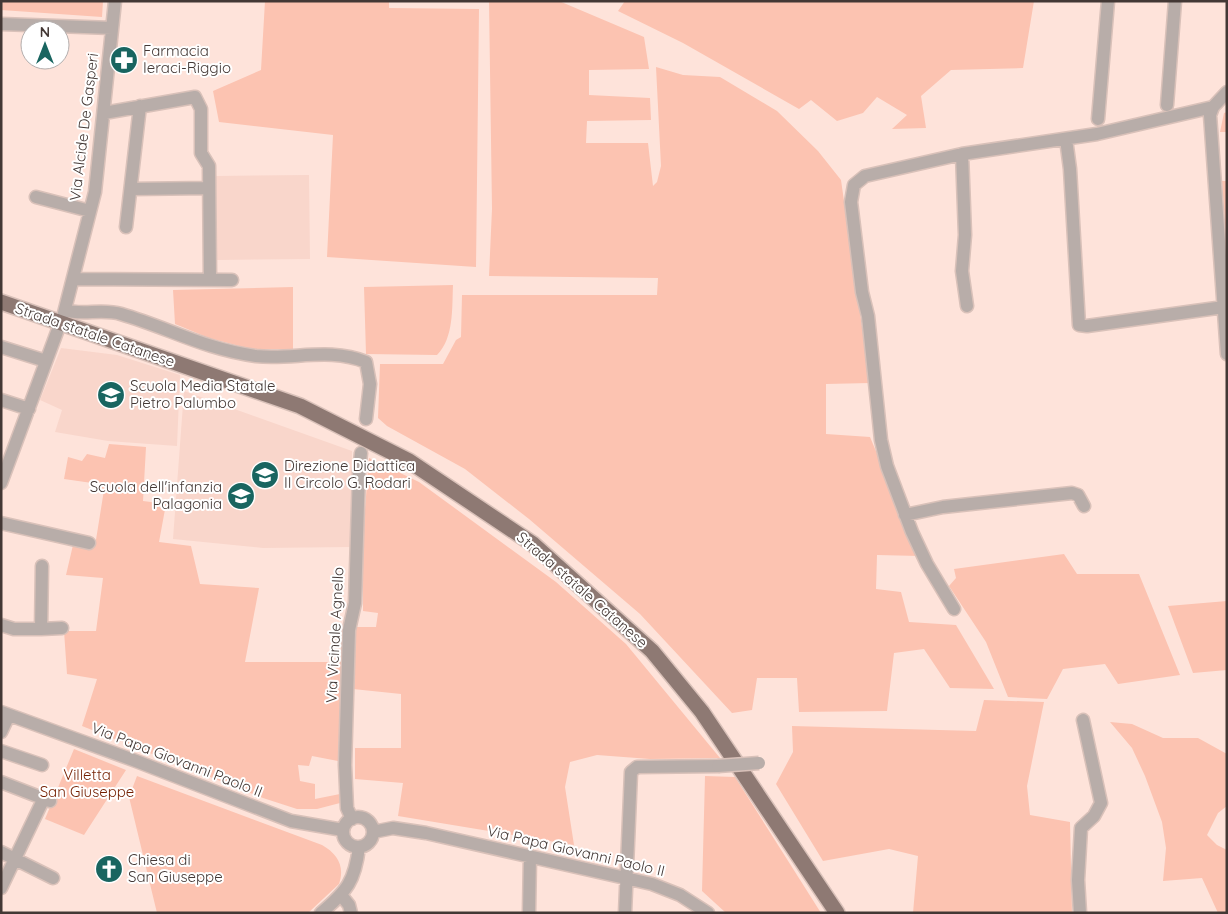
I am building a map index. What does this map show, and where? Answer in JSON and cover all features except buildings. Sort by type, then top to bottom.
[{"type":"main road","name":"Strada statale Catanese","points":[[1,302],[300,406],[409,461],[532,544],[658,658],[702,712],[837,913]]},
{"type":"street","name":"Via Alcide De Gasperi","points":[[115,1],[95,192],[64,311],[73,313],[97,310],[120,313],[182,338],[237,353],[259,356],[328,354],[352,356],[366,362],[370,384],[366,420]]},
{"type":"street","points":[[1098,119],[1108,1]]},
{"type":"street","points":[[1167,106],[1175,1]]},
{"type":"street","points":[[1,24],[112,28]]},
{"type":"street","points":[[1227,92],[1213,107],[1210,115],[1227,354]]},
{"type":"street","points":[[104,113],[195,96],[201,109],[201,153],[209,166],[210,280]]},
{"type":"street","points":[[126,227],[140,106]]},
{"type":"street","points":[[954,609],[927,564],[887,466],[881,440],[868,316],[862,292],[850,202],[854,185],[865,176],[962,154],[1066,139],[1213,107]]},
{"type":"street","points":[[1066,139],[1070,169],[1079,325],[1087,326],[1224,307]]},
{"type":"street","points":[[962,154],[964,235],[962,271],[967,306]]},
{"type":"street","points":[[130,189],[209,188]]},
{"type":"street","points":[[36,197],[90,211]]},
{"type":"street","points":[[73,279],[232,280]]},
{"type":"street","points":[[1,483],[5,467],[57,332]]},
{"type":"street","points":[[1,347],[46,361]]},
{"type":"street","points":[[1,400],[28,410]]},
{"type":"street","name":"Via Vicinale Agnello","points":[[352,819],[347,808],[345,765],[349,639],[355,603],[358,471],[361,453]]},
{"type":"street","points":[[906,514],[943,507],[1072,493],[1078,495],[1084,506]]},
{"type":"street","points":[[1,523],[89,543]]},
{"type":"street","points":[[41,629],[42,566]]},
{"type":"street","points":[[1,625],[14,629],[62,628]]},
{"type":"street","points":[[1,732],[5,714]]},
{"type":"street","name":"Via Papa Giovanni Paolo II","points":[[5,714],[145,764],[291,821],[329,830],[343,830]]},
{"type":"street","points":[[1080,913],[1078,880],[1081,828],[1094,816],[1101,803],[1083,720]]},
{"type":"street","points":[[1,751],[42,765]]},
{"type":"street","points":[[625,913],[631,772],[636,768],[759,763]]},
{"type":"street","points":[[1,782],[47,799],[1,888]]},
{"type":"street","points":[[352,819],[366,820],[373,832],[369,843],[359,847],[347,843],[343,830],[352,819]]},
{"type":"street","name":"Via Papa Giovanni Paolo II","points":[[373,832],[393,828],[426,833],[652,884],[680,895],[708,913]]},
{"type":"street","points":[[321,913],[350,884],[356,870],[359,847]]},
{"type":"street","points":[[1,852],[52,878]]},
{"type":"street","points":[[529,913],[530,856]]},
{"type":"street","points":[[341,895],[350,905],[351,913]]},
{"type":"shaded area","points":[[309,175],[310,259],[217,260],[216,176]]},
{"type":"shaded area","name":"Scuola Media Statale Pietro Palumbo","points":[[61,348],[117,355],[180,375],[177,446],[108,441],[55,432],[62,410],[40,400]]},
{"type":"shaded area","name":"Direzione Didattica II Circolo G. Rodari","points":[[184,391],[352,451],[350,547],[263,548],[173,539]]},
{"type":"green space","points":[[1,1],[103,1],[102,17],[1,10]]},
{"type":"green space","points":[[265,1],[389,1],[389,8],[479,9],[476,267],[327,257],[333,135],[219,122],[213,91],[261,70]]},
{"type":"green space","points":[[489,1],[559,1],[644,37],[649,69],[589,70],[589,95],[650,98],[651,120],[587,121],[586,143],[648,143],[653,186],[657,182],[661,166],[656,67],[683,75],[720,77],[777,111],[818,151],[841,180],[870,383],[826,384],[826,434],[870,437],[920,556],[877,555],[876,589],[901,592],[909,622],[956,625],[994,689],[950,688],[924,649],[894,653],[887,711],[799,712],[797,678],[757,678],[752,710],[732,713],[640,614],[529,519],[465,469],[387,426],[378,418],[380,364],[443,364],[456,340],[461,337],[462,295],[657,295],[658,278],[489,276],[492,209]]},
{"type":"green space","points":[[625,1],[1034,1],[1023,68],[951,70],[921,96],[926,128],[892,129],[907,115],[877,97],[863,113],[837,121],[811,100],[799,109],[683,43],[618,11]]},
{"type":"green space","points":[[1227,112],[1227,132],[1220,132],[1224,113]]},
{"type":"green space","points":[[1222,181],[1227,181],[1227,252]]},
{"type":"green space","points":[[453,285],[452,313],[447,340],[437,355],[366,354],[364,287]]},
{"type":"green space","points":[[293,287],[293,349],[251,349],[209,338],[175,324],[173,290]]},
{"type":"green space","points":[[109,444],[146,447],[143,501],[166,504],[159,542],[191,546],[200,584],[259,588],[245,662],[342,662],[338,761],[312,756],[309,766],[298,765],[300,781],[315,784],[315,799],[340,794],[340,803],[317,809],[297,809],[263,798],[82,726],[97,679],[67,674],[64,631],[96,631],[103,578],[66,575],[73,545],[95,546],[104,490],[99,484],[64,479],[68,457],[82,461],[87,454],[105,458]]},
{"type":"green space","points":[[369,458],[419,482],[556,582],[626,644],[720,758],[650,759],[597,755],[570,762],[565,787],[574,845],[398,816],[403,783],[355,779],[355,748],[401,748],[401,694],[353,689],[354,627],[376,627],[378,613],[363,611],[363,535]]},
{"type":"green space","points":[[1064,554],[1077,574],[1139,574],[1180,675],[1118,684],[1105,664],[1063,669],[1047,699],[1008,697],[986,642],[949,586],[956,578],[954,569]]},
{"type":"green space","points":[[1227,601],[1227,670],[1193,673],[1168,606]]},
{"type":"green space","points":[[984,700],[1044,702],[1027,786],[1030,815],[1070,822],[1072,913],[913,913],[918,856],[889,849],[823,861],[776,784],[793,752],[792,726],[976,731]]},
{"type":"green space","points":[[1110,722],[1132,724],[1163,738],[1198,738],[1227,754],[1227,806],[1218,813],[1207,835],[1217,845],[1227,850],[1227,913],[1218,913],[1202,878],[1163,881],[1166,848],[1162,822],[1145,776],[1132,748]]},
{"type":"green space","name":"Villetta San Giuseppe","points":[[74,749],[126,770],[84,835],[45,819]]},
{"type":"green space","points":[[137,776],[322,845],[332,852],[339,862],[341,878],[339,884],[308,913],[157,913],[129,797]]},
{"type":"green space","points":[[705,776],[735,777],[821,913],[726,913],[702,891]]},
{"type":"place","name":"Farmacia Ieraci-Riggio","points":[[124,60]]},
{"type":"place","name":"Scuola Media Statale Pietro Palumbo","points":[[111,395]]},
{"type":"place","name":"Direzione Didattica II Circolo G. Rodari","points":[[265,475]]},
{"type":"place","name":"Scuola dell'infanzia Palagonia","points":[[241,496]]},
{"type":"place","name":"Chiesa di San Giuseppe","points":[[109,869]]}]
